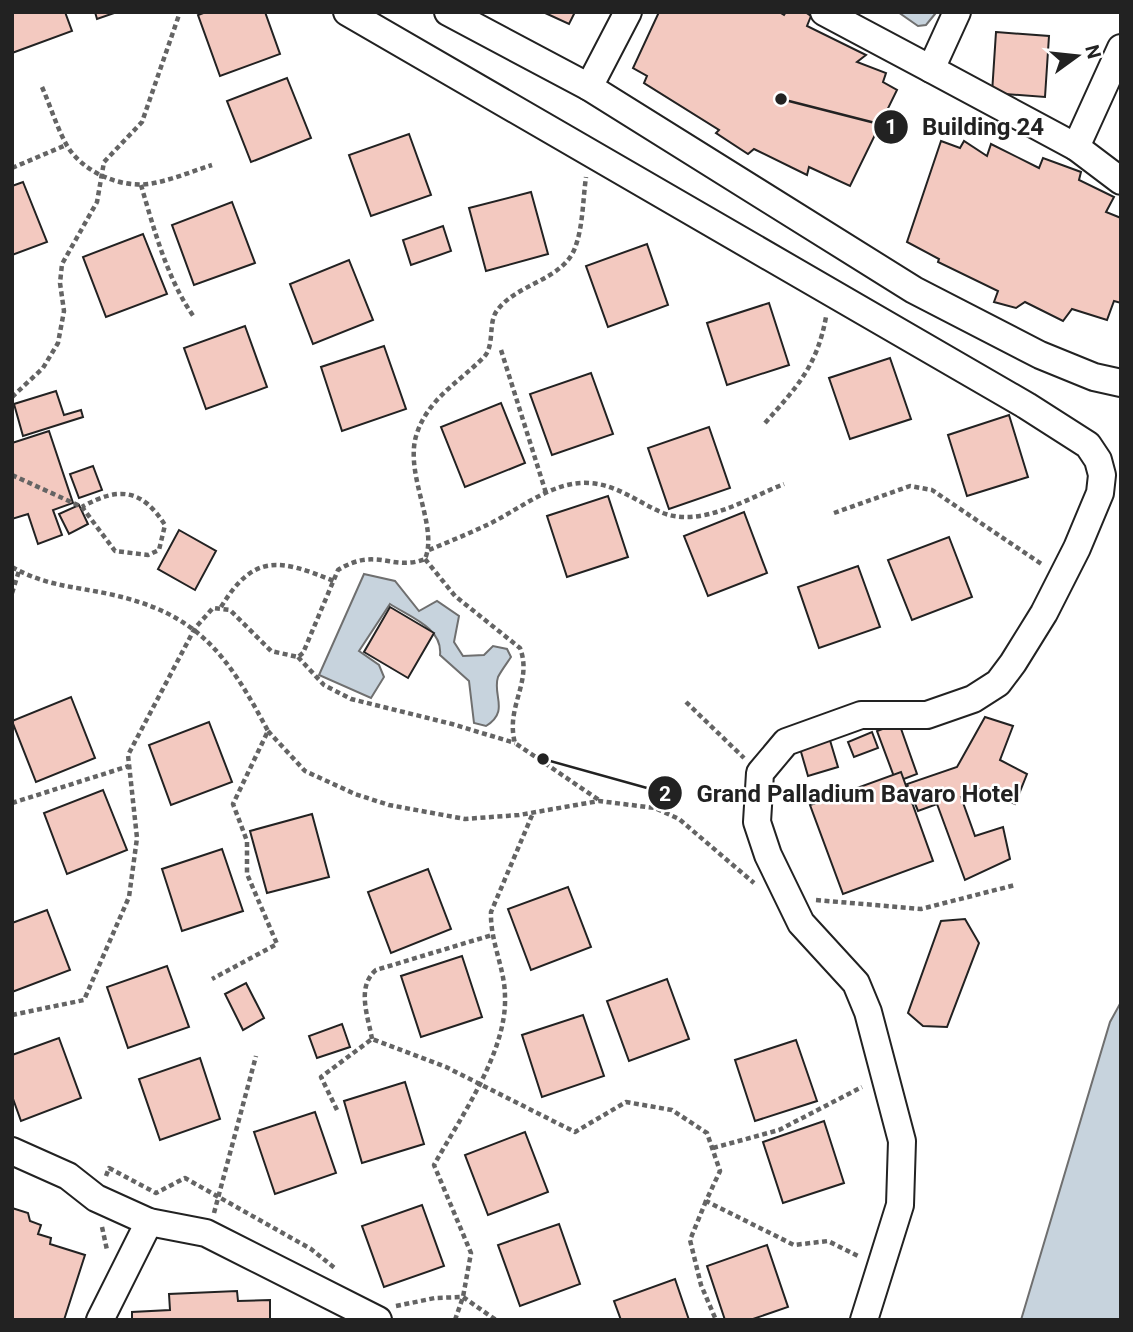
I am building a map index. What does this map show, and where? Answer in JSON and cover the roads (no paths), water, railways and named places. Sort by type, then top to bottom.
[{"type":"lane","points":[[347,12],[831,292],[1088,445],[1098,460],[1102,475],[1100,493],[1062,578],[1044,613],[998,683],[973,699],[928,715],[861,715],[786,742],[760,773],[757,822],[768,855],[801,923],[856,983],[868,1012],[902,1140],[900,1205],[864,1320]]},
{"type":"lane","points":[[447,12],[589,87],[914,290],[1040,355],[1094,377],[1121,383]]},
{"type":"lane","points":[[589,87],[628,12]]},
{"type":"lane","points":[[824,12],[1076,147],[1121,181]]},
{"type":"lane","points":[[931,69],[957,12]]},
{"type":"lane","points":[[1076,147],[1121,48]]},
{"type":"lane","points":[[12,1151],[68,1176],[96,1198],[149,1222],[205,1233],[380,1314]]},
{"type":"lane","points":[[100,1320],[149,1222]]},
{"type":"place","name":"Building 24","points":[[781,99]]},
{"type":"place","name":"Grand Palladium Bavaro Hotel","points":[[543,759]]}]
